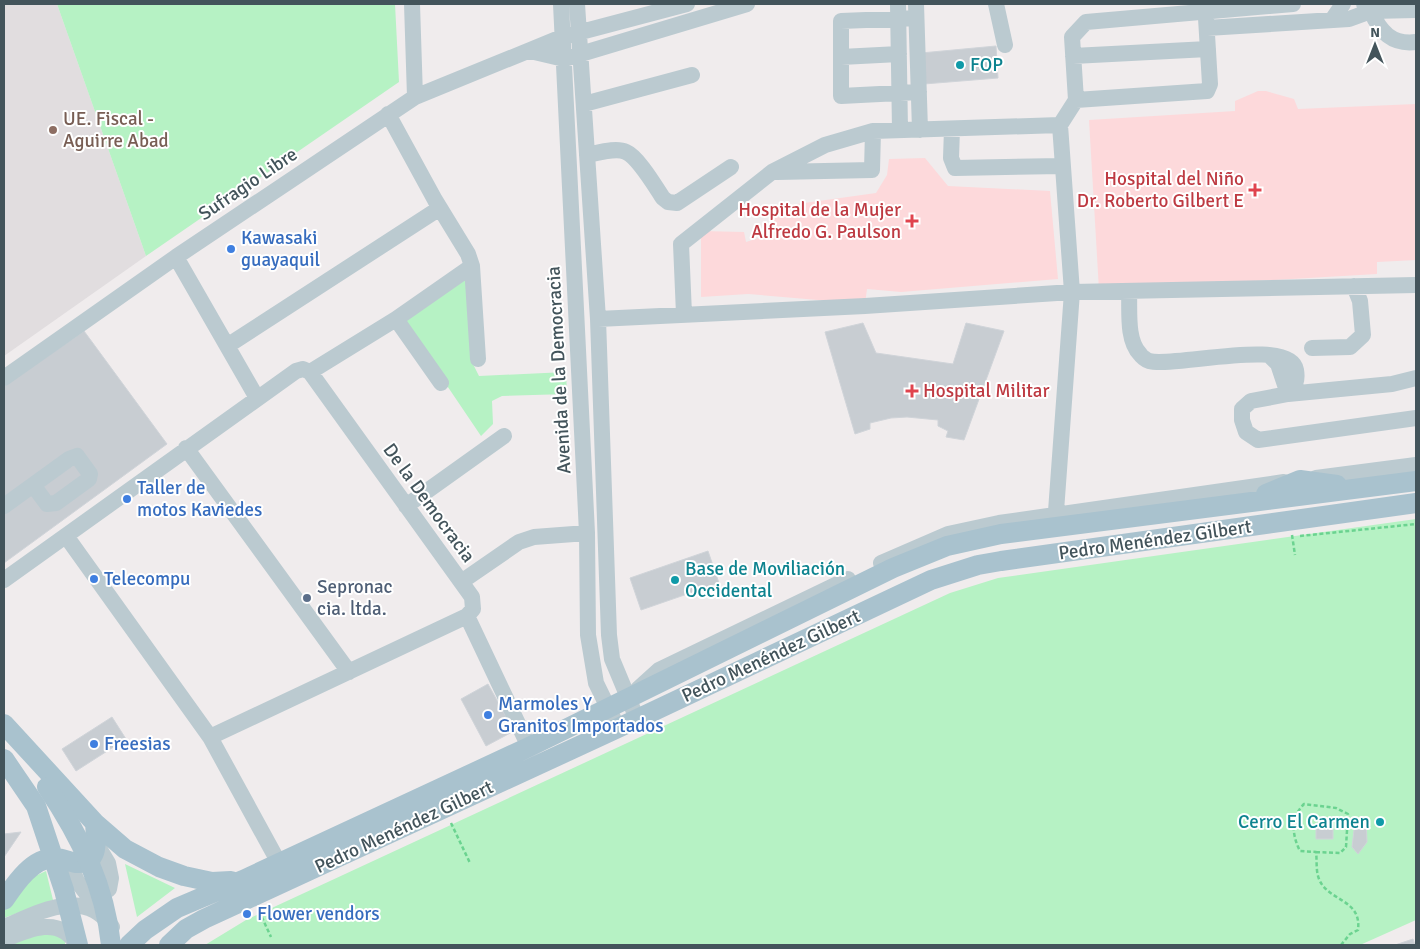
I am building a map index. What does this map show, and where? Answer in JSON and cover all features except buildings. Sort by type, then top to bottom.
[{"type":"main road","points":[[1244,503],[1300,480],[1363,488]]},
{"type":"main road","name":"Pedro Menéndez Gilbert","points":[[129,945],[145,930],[177,908],[243,880],[529,746],[914,559],[947,546],[1055,521],[1244,503],[1416,482]]},
{"type":"main road","name":"Pedro Menéndez Gilbert","points":[[169,945],[186,929],[204,919],[618,728],[931,580],[986,564],[1416,504]]},
{"type":"main road","points":[[961,531],[1001,534]]},
{"type":"main road","points":[[4,725],[78,835],[100,891],[111,945]]},
{"type":"main road","points":[[4,725],[96,833],[159,867],[212,882],[243,880]]},
{"type":"main road","points":[[4,758],[36,806],[61,859],[68,904],[78,945]]},
{"type":"main road","points":[[4,900],[27,872],[39,863],[61,859],[83,862],[91,858],[95,853],[96,833]]},
{"type":"street","points":[[412,4],[415,97]]},
{"type":"street","name":"Avenida de la Democracia","points":[[561,4],[587,533],[588,635],[590,660],[596,683],[607,709],[618,728]]},
{"type":"street","points":[[577,4],[579,34]]},
{"type":"street","name":"Sufragio Libre","points":[[4,378],[176,257],[415,97],[562,37],[687,4]]},
{"type":"street","points":[[530,51],[564,59],[743,4]]},
{"type":"street","points":[[996,4],[1005,45]]},
{"type":"street","points":[[1055,521],[1072,292],[1060,125],[1076,100],[1072,37],[1086,22],[1152,10],[1294,4]]},
{"type":"street","points":[[1332,20],[1344,4]]},
{"type":"street","points":[[1076,100],[1207,91],[1210,84],[1205,8]]},
{"type":"street","points":[[1207,28],[1349,19],[1368,8],[1416,10]]},
{"type":"street","points":[[1368,8],[1384,34],[1395,41],[1416,42]]},
{"type":"street","points":[[898,10],[900,130]]},
{"type":"street","points":[[919,92],[841,96],[841,21],[898,10],[916,11],[919,92],[920,130]]},
{"type":"street","name":"Avenida de la Democracia","points":[[579,34],[598,319],[609,636],[612,658],[627,699],[637,719]]},
{"type":"street","points":[[1073,56],[1208,49]]},
{"type":"street","points":[[841,57],[899,54]]},
{"type":"street","points":[[584,104],[692,75]]},
{"type":"street","points":[[388,114],[468,254],[472,266],[478,360]]},
{"type":"street","points":[[684,314],[681,244],[772,172],[825,145],[873,131],[1060,125]]},
{"type":"street","points":[[952,129],[951,158],[955,168],[1062,166]]},
{"type":"street","points":[[772,172],[872,170],[873,131]]},
{"type":"street","points":[[588,155],[611,150],[626,151],[635,159],[663,198],[668,202],[677,203],[731,167]]},
{"type":"street","points":[[227,346],[440,208]]},
{"type":"street","points":[[176,257],[257,398]]},
{"type":"street","points":[[4,580],[296,371],[303,369],[310,372],[396,320],[472,266]]},
{"type":"street","points":[[598,319],[865,306],[1072,292],[1416,285]]},
{"type":"street","points":[[1312,348],[1350,348],[1363,335],[1360,300],[1354,286]]},
{"type":"street","points":[[1129,290],[1133,342],[1139,354],[1149,360],[1173,361],[1250,354],[1288,359],[1295,365],[1296,386],[1288,394]]},
{"type":"street","points":[[396,320],[440,383]]},
{"type":"street","name":"De la Democracia","points":[[310,372],[474,602],[473,609],[467,616]]},
{"type":"street","points":[[1416,378],[1392,384],[1288,394],[1251,401],[1242,409],[1242,420],[1246,432],[1258,440],[1416,418]]},
{"type":"street","points":[[406,506],[504,436]]},
{"type":"street","points":[[186,448],[349,672]]},
{"type":"street","name":"Pedro Menéndez Gilbert","points":[[627,699],[659,670],[910,550],[948,534],[1055,521],[1300,480],[1416,464]]},
{"type":"street","points":[[5,502],[33,485]]},
{"type":"street","points":[[461,582],[519,542],[534,537],[587,533]]},
{"type":"street","points":[[66,536],[210,737],[279,863]]},
{"type":"street","points":[[210,737],[467,616],[529,746]]},
{"type":"street","points":[[61,859],[87,894],[100,895],[105,893],[109,889],[110,871],[96,833]]},
{"type":"street","points":[[4,927],[54,906],[68,904],[85,908],[101,916],[115,932],[119,945]]},
{"type":"street","points":[[4,940],[30,929],[50,927],[68,932],[78,945]]},
{"type":"path","points":[[1295,555],[1291,531],[1302,538],[1416,524]]},
{"type":"path","points":[[1304,804],[1336,808],[1348,814],[1346,846],[1340,853],[1316,852],[1300,851],[1293,837],[1296,812],[1304,804]]},
{"type":"path","points":[[459,819],[451,823],[470,863]]},
{"type":"path","points":[[1316,852],[1318,876],[1326,890],[1355,910],[1359,919],[1358,930],[1350,934],[1341,945]]},
{"type":"path","points":[[258,908],[271,937]]},
{"type":"shaded area","name":"UE. Fiscal - Aguirre Abad","points":[[4,4],[57,4],[146,256],[4,356]]},
{"type":"shaded area","name":"Hospital del Niño Dr. Roberto Gilbert E","points":[[1258,91],[1266,91],[1294,99],[1298,109],[1416,104],[1416,260],[1377,262],[1377,274],[1099,290],[1089,120],[1235,111],[1235,101]]},
{"type":"shaded area","name":"Hospital de la Mujer Alfredo G. Paulson","points":[[925,158],[948,186],[1050,191],[1058,279],[901,292],[867,289],[865,304],[748,294],[701,297],[701,231],[744,232],[746,242],[771,234],[773,210],[790,205],[876,193],[887,175],[889,159]]},
{"type":"green space","points":[[57,4],[395,4],[399,82],[146,256]]},
{"type":"green space","points":[[470,276],[472,362],[479,376],[566,372],[567,394],[502,396],[492,401],[493,424],[481,436],[404,322]]},
{"type":"green space","name":"Cerro El Carmen","points":[[1416,519],[1416,920],[1360,945],[205,945],[246,920],[950,593],[998,578]]},
{"type":"green space","points":[[125,864],[175,888],[137,917]]},
{"type":"green space","points":[[46,871],[53,900],[4,918],[4,912],[24,881]]},
{"type":"green space","points":[[45,932],[65,938],[65,945],[7,945]]},
{"type":"place","name":"FOP","points":[[960,65]]},
{"type":"place","name":"UE. Fiscal - Aguirre Abad","points":[[53,130]]},
{"type":"place","name":"Hospital del Niño Dr. Roberto Gilbert E","points":[[1255,190]]},
{"type":"place","name":"Hospital de la Mujer Alfredo G. Paulson","points":[[912,221]]},
{"type":"place","name":"Kawasaki guayaquil","points":[[231,249]]},
{"type":"place","name":"Hospital Militar","points":[[912,391]]},
{"type":"place","name":"Taller de motos Kaviedes","points":[[127,499]]},
{"type":"place","name":"Telecompu","points":[[94,579]]},
{"type":"place","name":"Base de Moviliación Occidental","points":[[675,580]]},
{"type":"place","name":"Sepronac cia. ltda.","points":[[307,598]]},
{"type":"place","name":"Marmoles Y Granitos Importados","points":[[488,715]]},
{"type":"place","name":"Freesias","points":[[94,744]]},
{"type":"place","name":"Cerro El Carmen","points":[[1380,822]]},
{"type":"place","name":"Flower vendors","points":[[247,914]]}]
